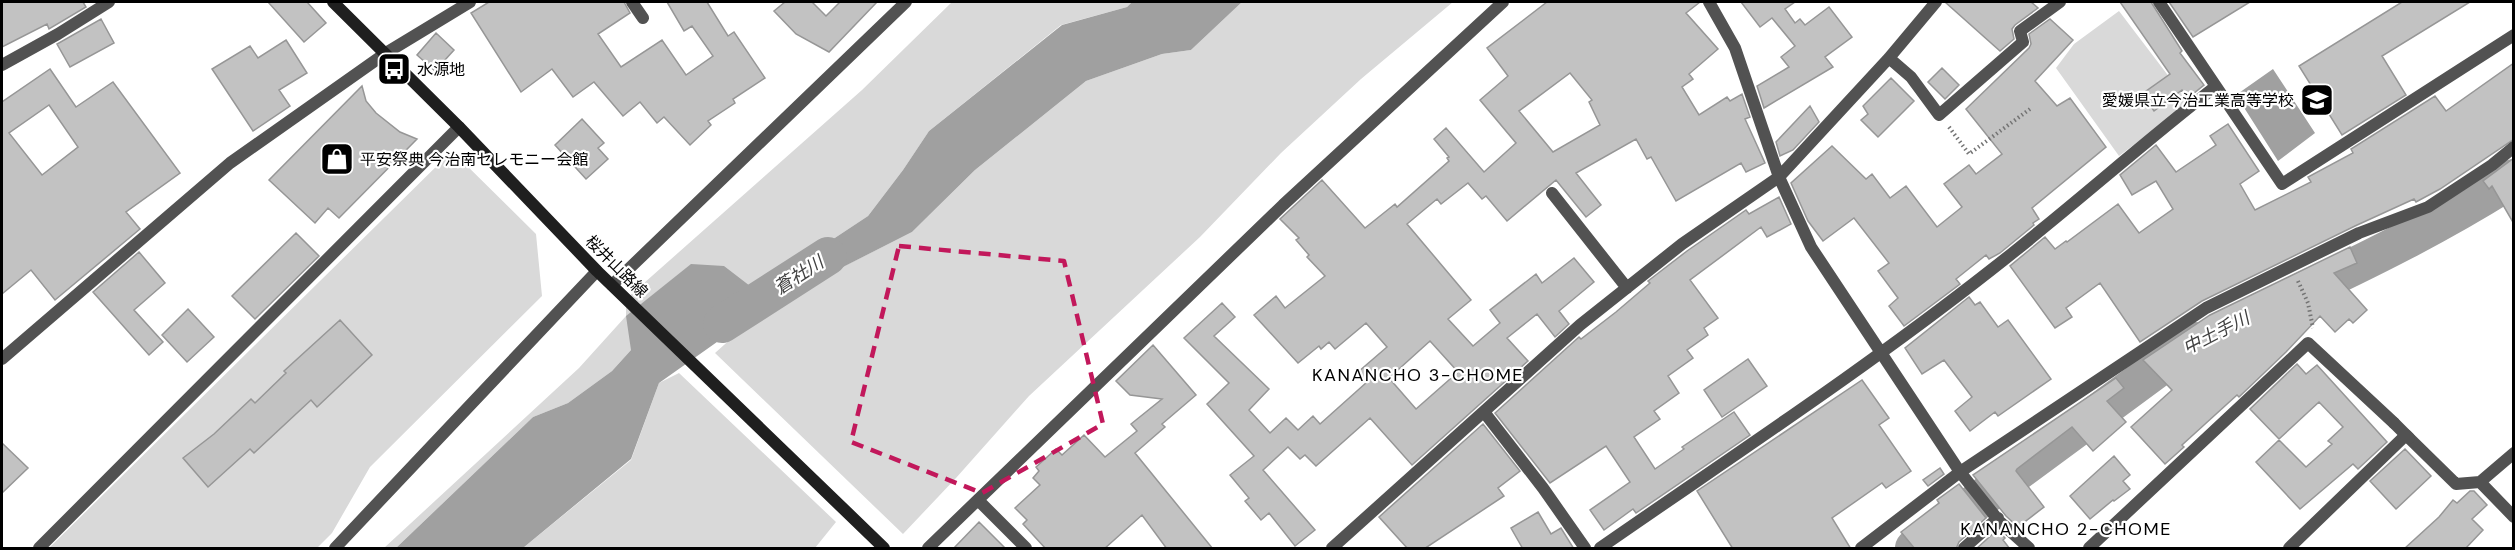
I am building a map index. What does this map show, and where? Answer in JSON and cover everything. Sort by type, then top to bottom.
[{"type":"main road","name":"桜井山路線","points":[[333,2],[459,127],[597,271],[884,549]]},
{"type":"street","points":[[2,65],[109,2]]},
{"type":"street","points":[[2,359],[230,163],[454,6],[470,2]]},
{"type":"street","points":[[632,2],[643,18]]},
{"type":"street","points":[[612,285],[906,2]]},
{"type":"street","points":[[928,549],[1283,205],[1503,2]]},
{"type":"street","points":[[1709,2],[1735,48],[1779,177],[1810,247],[1960,472],[1998,518],[2029,549]]},
{"type":"street","points":[[1332,549],[1580,325],[1682,244],[1779,177],[1889,58],[1936,2]]},
{"type":"street","points":[[1889,58],[1911,77],[1939,115],[2023,42],[2020,31],[2060,2]]},
{"type":"street","points":[[2159,2],[2282,184],[2514,35]]},
{"type":"street","points":[[1600,549],[1880,354],[1992,270],[2147,140],[2215,87]]},
{"type":"street","points":[[39,549],[459,127]]},
{"type":"street","points":[[1861,549],[1960,472],[2206,308],[2359,233],[2428,207],[2492,165],[2514,147]]},
{"type":"street","points":[[1552,193],[1627,288]]},
{"type":"street","points":[[335,549],[597,271]]},
{"type":"street","points":[[2089,549],[2308,343],[2456,484],[2480,482],[2514,453]]},
{"type":"street","points":[[1484,412],[1544,488],[1585,549]]},
{"type":"street","points":[[2289,549],[2406,435],[2410,438]]},
{"type":"street","points":[[2480,482],[2514,517]]},
{"type":"street","points":[[978,500],[1026,549]]},
{"type":"street","points":[[1964,549],[1998,518]]},
{"type":"path","points":[[1939,115],[1970,154],[2030,109]]},
{"type":"path","points":[[2296,277],[2308,303]]},
{"type":"highlighted area","points":[[899,246],[1064,261],[1103,424],[982,493],[851,442]]},
{"type":"shaded area","points":[[952,2],[1132,2],[1127,7],[1061,25],[929,131],[868,216],[803,259],[773,302],[912,232],[975,170],[1086,81],[1162,54],[1191,50],[1242,2],[1453,2],[1361,79],[1281,153],[1200,237],[1029,396],[903,534],[715,353],[771,303],[631,350],[612,371],[568,403],[533,417],[396,548],[384,548],[579,368],[626,316],[626,299],[862,90]]},
{"type":"shaded area","points":[[2119,11],[2189,103],[2119,156],[2056,68],[2074,44]]},
{"type":"shaded area","points":[[452,151],[536,234],[542,296],[370,467],[332,533],[317,548],[49,548]]},
{"type":"shaded area","points":[[679,373],[836,522],[815,548],[523,548],[631,460],[659,383]]},
{"type":"water","points":[[1132,2],[1242,2],[1191,50],[1162,54],[1086,81],[975,170],[912,232],[772,303],[803,259],[868,216],[929,131],[1062,25],[1127,7]]},
{"type":"water","points":[[2273,69],[2315,133],[2278,161],[2236,95]]},
{"type":"water","points":[[691,264],[724,266],[772,303],[659,383],[631,459],[523,548],[396,548],[533,417],[568,403],[612,371],[631,350],[626,316]]},
{"type":"building","points":[[2,2],[83,2],[86,7],[49,29],[47,24],[2,47]]},
{"type":"building","points":[[268,2],[307,2],[326,23],[304,42]]},
{"type":"building","points":[[489,2],[624,2],[630,13],[598,34],[621,67],[662,40],[686,75],[713,56],[692,26],[684,31],[667,2],[707,2],[728,36],[734,32],[765,78],[733,99],[735,103],[708,121],[711,125],[690,145],[664,117],[657,123],[640,102],[623,116],[594,82],[573,97],[552,69],[521,92],[471,13]]},
{"type":"building","points":[[785,2],[812,2],[826,16],[840,2],[877,2],[829,52],[796,34],[774,11]]},
{"type":"building","points":[[1547,2],[1700,2],[1686,13],[1718,49],[1689,74],[1693,79],[1682,87],[1699,115],[1727,97],[1730,101],[1742,94],[1750,117],[1745,119],[1765,163],[1746,172],[1741,163],[1676,201],[1651,157],[1647,159],[1636,139],[1576,173],[1601,205],[1586,217],[1556,180],[1507,221],[1486,196],[1482,199],[1468,183],[1441,204],[1437,199],[1407,224],[1471,300],[1448,319],[1473,346],[1500,323],[1490,310],[1536,274],[1542,283],[1574,258],[1594,282],[1559,311],[1569,324],[1555,337],[1537,314],[1507,338],[1528,361],[1412,465],[1370,418],[1316,466],[1305,455],[1300,459],[1288,447],[1263,470],[1315,530],[1295,546],[1269,513],[1261,520],[1245,501],[1249,498],[1230,475],[1254,456],[1207,404],[1229,383],[1184,338],[1222,303],[1235,317],[1214,336],[1269,389],[1249,410],[1270,433],[1286,418],[1298,430],[1313,416],[1320,424],[1367,382],[1358,372],[1387,347],[1366,323],[1335,349],[1329,342],[1321,349],[1319,346],[1298,363],[1254,315],[1276,296],[1285,308],[1325,276],[1307,257],[1309,255],[1296,240],[1299,238],[1280,219],[1322,180],[1365,228],[1395,204],[1397,207],[1449,161],[1447,158],[1449,157],[1434,139],[1446,128],[1484,172],[1516,143],[1480,100],[1508,76],[1487,48]],"holes":[[[1570,73],[1592,100],[1589,102],[1600,125],[1553,152],[1519,111]],[[1430,341],[1458,372],[1416,409],[1389,378]]]},
{"type":"building","points":[[1741,2],[1795,2],[1785,9],[1795,23],[1800,19],[1805,25],[1829,7],[1852,37],[1825,57],[1833,67],[1764,108],[1757,86],[1789,67],[1781,57],[1795,46],[1772,18],[1760,27]]},
{"type":"building","points":[[1945,2],[2031,2],[2038,8],[2015,25],[2012,29],[2014,39],[2000,51]]},
{"type":"building","points":[[2120,2],[2151,2],[2182,51],[2180,53],[2204,85],[2188,98],[2182,90],[2154,111],[2142,94],[2170,74]]},
{"type":"building","points":[[2169,2],[2250,2],[2193,37]]},
{"type":"building","points":[[2402,2],[2470,2],[2382,56],[2406,95],[2342,135],[2299,66]]},
{"type":"building","points":[[101,19],[114,43],[70,67],[57,44]]},
{"type":"building","points":[[2050,19],[2073,40],[2035,81],[2057,106],[2070,98],[2106,147],[2032,208],[2039,219],[2033,223],[2034,225],[2000,253],[1989,259],[1986,255],[1956,279],[1960,284],[1904,326],[1889,306],[1898,298],[1878,271],[1889,263],[1854,218],[1823,241],[1808,221],[1791,183],[1832,146],[1866,179],[1872,174],[1890,198],[1906,186],[1937,227],[1962,207],[1944,184],[1969,165],[1976,174],[2002,154],[1966,109],[2029,48],[2031,44],[2029,34]]},
{"type":"building","points":[[436,33],[454,50],[435,71],[417,55]]},
{"type":"building","points":[[286,40],[307,73],[279,90],[290,106],[253,131],[212,69],[250,46],[258,58]]},
{"type":"building","points":[[2514,63],[2514,139],[2440,189],[2416,202],[2414,199],[2355,226],[2202,301],[2140,342],[2100,283],[2066,308],[2072,317],[2055,328],[2010,266],[2045,237],[2055,249],[2118,204],[2139,233],[2173,209],[2156,181],[2132,195],[2120,175],[2156,145],[2176,172],[2216,145],[2210,136],[2228,124],[2259,171],[2240,184],[2255,210],[2311,182],[2308,177],[2353,153],[2351,149],[2435,96],[2446,111]]},
{"type":"building","points":[[1942,68],[1959,85],[1945,99],[1928,82]]},
{"type":"building","points":[[50,69],[76,107],[113,82],[180,173],[126,212],[140,229],[55,300],[31,270],[2,294],[2,102]],"holes":[[[49,105],[78,147],[42,175],[9,133]]]},
{"type":"building","points":[[1891,78],[1914,101],[1878,137],[1861,120],[1868,114],[1863,106]]},
{"type":"building","points":[[362,86],[366,101],[376,113],[400,132],[417,139],[339,218],[328,208],[315,223],[269,180]]},
{"type":"building","points":[[1810,106],[1819,122],[1793,150],[1780,156],[1776,142]]},
{"type":"building","points":[[582,119],[604,143],[598,148],[608,159],[586,179],[555,145]]},
{"type":"building","points":[[2514,158],[2514,224],[2492,186],[2489,189],[2483,181]]},
{"type":"building","points":[[1779,197],[1791,224],[1767,237],[1761,227],[1690,280],[1718,318],[1704,328],[1708,335],[1687,350],[1693,358],[1668,376],[1679,393],[1654,411],[1660,419],[1634,437],[1655,469],[1684,449],[1682,447],[1734,412],[1750,435],[1636,513],[1633,509],[1604,530],[1590,510],[1630,482],[1606,446],[1550,483],[1495,413],[1579,337],[1581,339],[1616,312],[1650,283],[1648,281],[1687,251],[1746,210],[1749,214]]},
{"type":"building","points":[[296,233],[319,256],[255,319],[232,296]]},
{"type":"building","points":[[2350,247],[2357,263],[2334,273],[2367,310],[2353,323],[2349,319],[2335,332],[2320,316],[2239,397],[2237,395],[2182,445],[2184,447],[2165,464],[2131,427],[2172,390],[2143,360],[2210,315]]},
{"type":"building","points":[[139,252],[165,283],[134,310],[163,342],[149,355],[93,292]]},
{"type":"building","points":[[1969,297],[1975,305],[1980,302],[1998,327],[2008,320],[2051,379],[1998,416],[1995,412],[1970,431],[1955,411],[1972,397],[1944,360],[1922,374],[1905,348]]},
{"type":"building","points":[[188,309],[214,337],[187,362],[162,335]]},
{"type":"building","points":[[340,320],[372,355],[317,407],[311,400],[254,453],[250,449],[208,487],[183,458],[214,434],[251,399],[255,403],[286,373],[284,371]]},
{"type":"building","points":[[1153,345],[1196,395],[1162,424],[1165,427],[1135,453],[1213,549],[1167,549],[1142,515],[1104,549],[1046,549],[1023,524],[1027,520],[1015,508],[1040,485],[1033,478],[1039,471],[1036,467],[1056,449],[1062,455],[1084,435],[1105,457],[1137,431],[1131,424],[1162,399],[1130,395],[1116,381]]},
{"type":"building","points":[[1748,359],[1767,386],[1722,417],[1704,390]]},
{"type":"building","points":[[2297,364],[2306,374],[2317,365],[2387,442],[2358,469],[2353,464],[2300,509],[2256,462],[2279,440],[2306,467],[2332,444],[2328,441],[2343,427],[2319,402],[2279,439],[2250,409]]},
{"type":"building","points":[[2116,378],[2124,388],[2107,401],[2126,422],[2093,451],[2072,427],[2017,469],[2016,471],[2044,507],[2018,527],[2006,516],[1973,475]]},
{"type":"building","points":[[1862,380],[1889,418],[1879,425],[1911,471],[1886,488],[1882,483],[1832,518],[1851,549],[1733,549],[1697,491]]},
{"type":"building","points":[[1483,424],[1520,471],[1498,488],[1504,496],[1424,549],[1408,549],[1379,517]]},
{"type":"building","points":[[2,443],[28,468],[2,493]]},
{"type":"building","points":[[2405,449],[2431,476],[2396,509],[2370,481]]},
{"type":"building","points":[[2114,456],[2130,475],[2123,481],[2130,489],[2090,519],[2070,496]]},
{"type":"building","points":[[1940,468],[1944,474],[1928,486],[1923,480]]},
{"type":"building","points":[[1959,484],[1986,518],[1959,542],[1956,549],[1915,549],[1901,532],[1939,503],[1937,500]]},
{"type":"building","points":[[2470,491],[2474,491],[2487,505],[2472,519],[2483,530],[2465,549],[2404,549],[2439,517],[2453,500],[2457,503]]},
{"type":"building","points":[[1538,512],[1551,534],[1561,528],[1574,549],[1523,549],[1511,528]]},
{"type":"building","points":[[979,522],[1006,549],[953,549]]},
{"type":"building","points":[[1997,530],[2005,538],[2003,540],[2010,549],[1976,549]]},
{"type":"waterway","name":"中土手川","points":[[2290,297],[2404,241],[2514,178]]},
{"type":"waterway","name":"蒼社川","points":[[722,324],[828,256]]},
{"type":"waterway","name":"中土手川","points":[[1914,548],[2195,341]]},
{"type":"place","name":"水源地","points":[[394,69]]},
{"type":"place","name":"愛媛県立今治工業高等学校","points":[[2317,100]]},
{"type":"place","name":"平安祭典 今治南セレモニー会館","points":[[337,159]]},
{"type":"district","name":"KANANCHO 3-CHOME","points":[[1418,375]]},
{"type":"district","name":"KANANCHO 2-CHOME","points":[[2066,529]]}]
